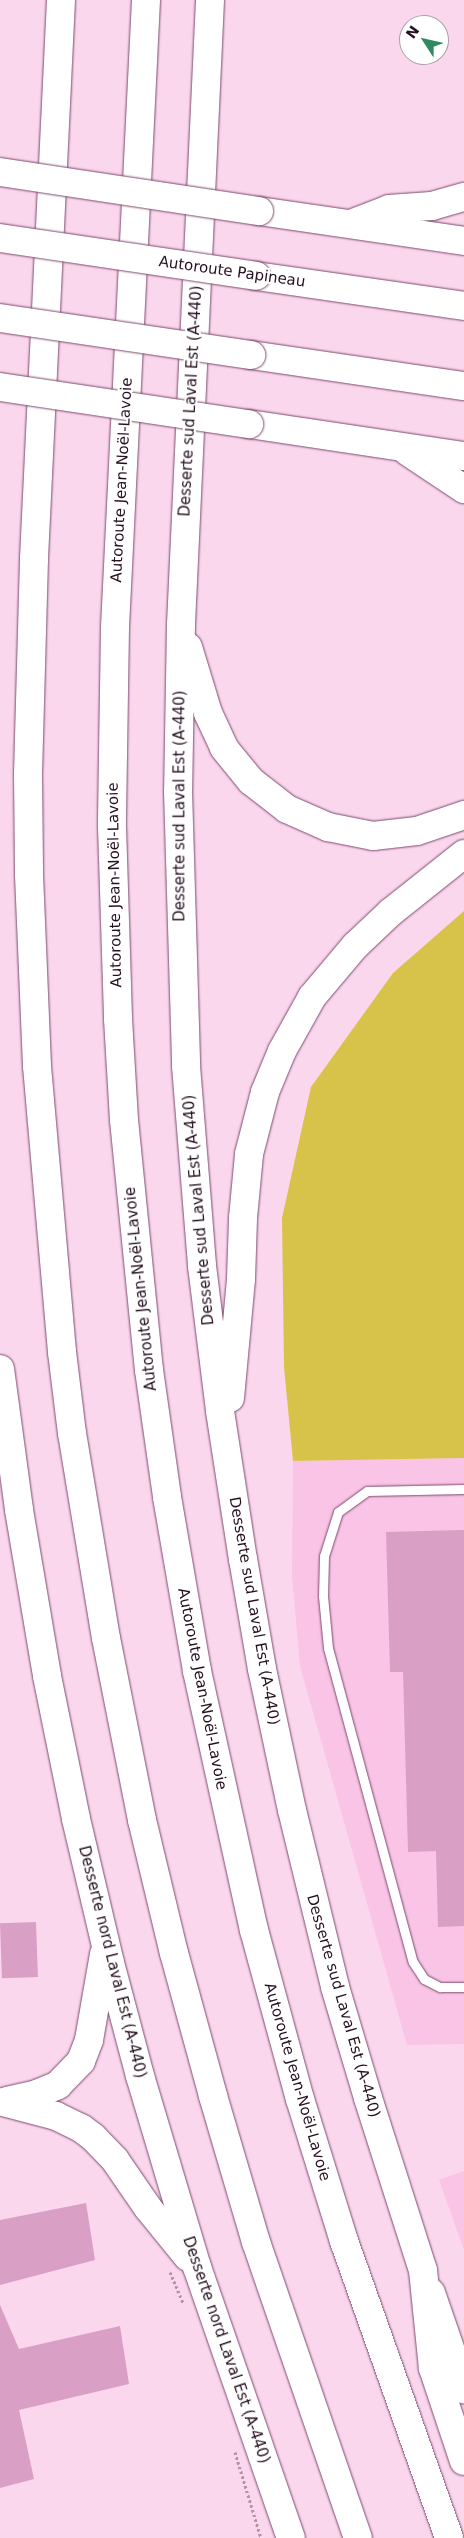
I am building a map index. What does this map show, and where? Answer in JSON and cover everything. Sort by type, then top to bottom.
[{"type":"main road","points":[[61,0],[33,587],[28,799],[29,876],[38,1084],[62,1352],[84,1507],[109,1657],[144,1830],[174,1953],[213,2096],[256,2242],[358,2538]]},
{"type":"main road","name":"Autoroute Jean-Noël-Lavoie","points":[[146,0],[115,618],[112,826],[118,1019],[124,1120],[149,1370],[167,1497],[197,1671],[254,1930],[298,2089],[344,2241],[449,2538]]},
{"type":"main road","name":"Desserte sud Laval Est (A-440)","points":[[210,0],[181,624],[178,829],[186,1057],[202,1257],[225,1444],[262,1669],[312,1898],[360,2073],[423,2270],[464,2389]]},
{"type":"main road","points":[[209,32],[223,0]]},
{"type":"main road","points":[[0,172],[464,241]]},
{"type":"main road","points":[[349,224],[389,210],[432,206],[464,197]]},
{"type":"main road","name":"Autoroute Papineau","points":[[0,238],[464,306]]},
{"type":"main road","points":[[0,318],[464,386]]},
{"type":"main road","points":[[0,387],[464,456]]},
{"type":"main road","points":[[399,446],[464,489]]},
{"type":"main road","points":[[181,624],[208,713],[218,738],[241,770],[274,801],[312,822],[342,832],[365,835],[417,831],[464,816]]},
{"type":"main road","points":[[225,1444],[241,1279],[246,1173],[256,1120],[272,1072],[301,1014],[338,965],[391,912],[464,854]]},
{"type":"main road","name":"Desserte nord Laval Est (A-440)","points":[[0,1369],[19,1510],[56,1720],[106,1945],[140,2076],[197,2267],[291,2538]]},
{"type":"main road","points":[[0,1445],[19,1510]]},
{"type":"main road","points":[[106,1945],[90,2040],[81,2061],[58,2085],[37,2094],[3,2102],[56,2116],[81,2128],[93,2137],[115,2160],[148,2208],[197,2267]]},
{"type":"main road","points":[[423,2270],[433,2368],[464,2461]]},
{"type":"lane","points":[[464,1489],[367,1491],[338,1512],[324,1556],[323,1596],[328,1648],[413,1962],[424,1979],[440,1987],[464,1987]]},
{"type":"path","points":[[167,2265],[186,2309]]},
{"type":"path","points":[[234,2446],[262,2538]]},
{"type":"shaded area","points":[[464,911],[464,1458],[293,1461],[284,1367],[282,1218],[311,1087],[393,973]]},
{"type":"shaded area","points":[[464,1458],[464,2044],[407,2045],[300,1666],[292,1575],[293,1461]]},
{"type":"shaded area","points":[[464,2171],[464,2250],[439,2180]]},
{"type":"building","points":[[464,1530],[464,1926],[438,1927],[436,1851],[408,1852],[403,1672],[390,1672],[386,1532]]},
{"type":"building","points":[[36,1922],[38,1977],[2,1978],[0,1923]]},
{"type":"building","points":[[86,2203],[95,2260],[0,2285],[0,2220]]},
{"type":"building","points":[[0,2305],[19,2349],[120,2326],[129,2384],[19,2410],[34,2479],[0,2488]]}]
